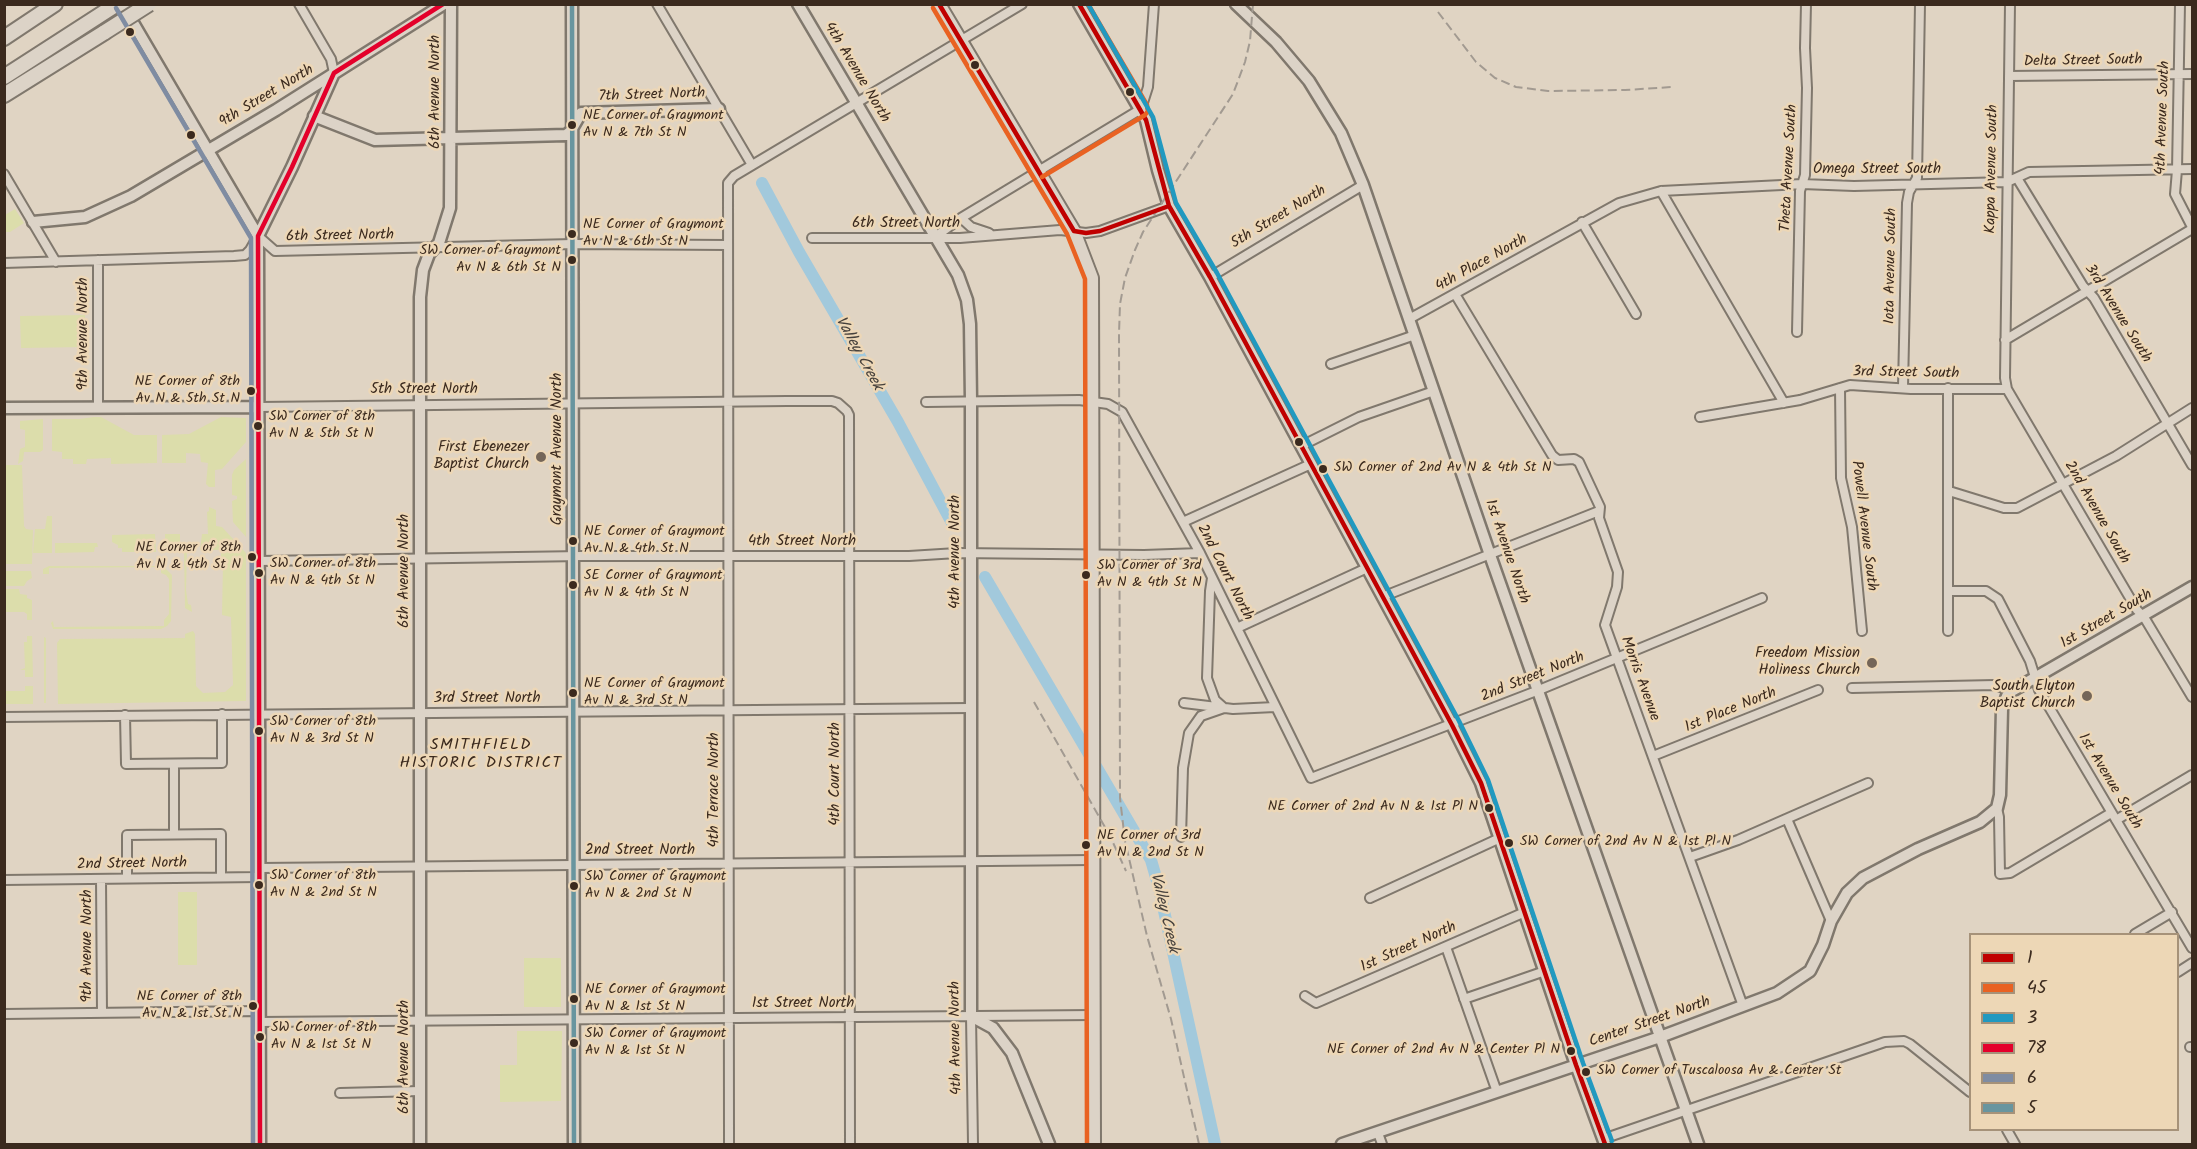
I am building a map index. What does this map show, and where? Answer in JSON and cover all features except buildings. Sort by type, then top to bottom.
[{"type":"highway","points":[[4,38],[55,4]]},
{"type":"highway","points":[[4,77],[120,4]]},
{"type":"highway","points":[[4,96],[149,4]]},
{"type":"main road","points":[[939,4],[1074,231],[1092,278],[1094,1144]]},
{"type":"street","points":[[120,4],[258,236],[260,1144]]},
{"type":"street","points":[[4,263],[245,255],[254,245],[334,74],[331,59],[299,4]]},
{"type":"street","name":"9th Street North","points":[[33,222],[85,217],[131,196],[334,74],[444,4]]},
{"type":"street","name":"6th Avenue North","points":[[420,1144],[420,297],[423,270],[429,254],[439,243],[450,208],[451,4]]},
{"type":"street","name":"Graymont Avenue North","points":[[572,4],[574,1144]]},
{"type":"street","points":[[657,4],[752,165],[1022,4]]},
{"type":"street","name":"4th Avenue North","points":[[798,4],[958,275],[967,300],[970,324],[971,401],[970,708],[973,1144]]},
{"type":"street","points":[[1079,4],[1146,120],[1169,206],[1210,276],[1452,724],[1481,783],[1604,1142],[1885,1042],[1904,1041],[1910,1044],[1969,1090]]},
{"type":"street","points":[[935,237],[961,218],[1141,109],[1148,87],[1154,4]]},
{"type":"street","name":"1st Avenue North","points":[[1236,4],[1276,42],[1309,81],[1341,133],[1363,185],[1490,555],[1698,1144]]},
{"type":"street","name":"Theta Avenue South","points":[[1797,332],[1808,88],[1805,48],[1806,4]]},
{"type":"street","name":"Iota Avenue South","points":[[1903,387],[1907,203],[1909,192],[1917,178],[1920,4]]},
{"type":"street","name":"Kappa Avenue South","points":[[2005,337],[2010,4]]},
{"type":"street","name":"4th Avenue South","points":[[2180,4],[2175,198],[2193,228]]},
{"type":"street","name":"Delta Street South","points":[[2009,76],[2193,74]]},
{"type":"street","name":"7th Street North","points":[[314,116],[370,140],[566,135],[581,114],[719,109]]},
{"type":"street","name":"4th Terrace North","points":[[729,1144],[728,183],[734,176],[752,165]]},
{"type":"street","name":"Omega Street South","points":[[1568,231],[1619,203],[1661,191],[1802,184],[1854,186],[2007,182],[2029,172],[2193,169]]},
{"type":"street","points":[[4,174],[56,262]]},
{"type":"street","name":"3rd Avenue South","points":[[2017,178],[2193,465]]},
{"type":"street","name":"5th Street North","points":[[1210,276],[1363,185]]},
{"type":"street","points":[[1661,191],[1784,403]]},
{"type":"street","name":"6th Street North","points":[[812,238],[960,238],[999,234],[1100,231],[1169,206]]},
{"type":"street","name":"6th Street North","points":[[961,218],[980,231],[999,234]]},
{"type":"street","points":[[1582,222],[1636,314]]},
{"type":"street","points":[[2005,337],[2088,292],[2193,228]]},
{"type":"street","name":"4th Place North","points":[[1409,319],[1568,231]]},
{"type":"street","name":"6th Street North","points":[[258,236],[275,251],[573,244],[728,244]]},
{"type":"street","name":"9th Avenue North","points":[[98,260],[98,408]]},
{"type":"street","name":"Morris Avenue","points":[[1455,294],[1552,455],[1558,460],[1574,459],[1579,462],[1600,507],[1599,518],[1618,572],[1617,587],[1605,626],[1743,1006]]},
{"type":"street","points":[[1331,363],[1415,335]]},
{"type":"street","name":"2nd Avenue South","points":[[2005,337],[2007,389],[2137,610],[2144,617],[2193,697]]},
{"type":"street","name":"3rd Street South","points":[[1700,417],[1800,400],[1850,385],[2007,389]]},
{"type":"street","name":"Powell Avenue South","points":[[1840,388],[1841,478],[1852,527],[1862,632]]},
{"type":"street","points":[[1948,388],[1948,631]]},
{"type":"street","points":[[1301,446],[1359,417],[1434,391]]},
{"type":"street","name":"5th Street North","points":[[4,408],[420,406],[728,401],[832,401],[843,406]]},
{"type":"street","points":[[926,402],[1092,401]]},
{"type":"street","name":"2nd Court North","points":[[1092,401],[1108,404],[1122,412],[1200,554],[1311,778]]},
{"type":"street","name":"4th Court North","points":[[843,406],[849,415],[850,1144]]},
{"type":"street","points":[[1949,491],[2011,508],[2021,507],[2115,456],[2193,408]]},
{"type":"street","points":[[1183,522],[1311,464]]},
{"type":"street","points":[[1382,597],[1599,511]]},
{"type":"street","name":"4th Street North","points":[[259,561],[909,556],[971,553],[1200,554]]},
{"type":"street","points":[[1237,628],[1367,568]]},
{"type":"street","points":[[1212,578],[1207,678],[1215,700],[1224,708]]},
{"type":"street","name":"1st Street South","points":[[2012,691],[2193,587]]},
{"type":"street","name":"1st Avenue South","points":[[1948,591],[1986,591],[1998,599],[2033,668],[2039,690],[2193,948]]},
{"type":"street","name":"2nd Street North","points":[[1311,778],[1617,659],[1762,598]]},
{"type":"street","points":[[1852,688],[1995,685],[2012,691],[2007,696],[2002,709],[2000,795],[1997,808],[2000,874],[2010,873],[2193,775]]},
{"type":"street","name":"1st Place North","points":[[1653,756],[1818,690]]},
{"type":"street","points":[[1184,703],[1224,708],[1275,706]]},
{"type":"street","name":"3rd Street North","points":[[4,717],[970,708]]},
{"type":"street","points":[[1180,837],[1182,768],[1189,733],[1201,716],[1224,708]]},
{"type":"street","points":[[125,715],[126,764],[174,764],[222,763],[222,714]]},
{"type":"street","points":[[174,764],[174,834]]},
{"type":"street","points":[[1690,857],[1738,840],[1868,783]]},
{"type":"street","name":"Center Street North","points":[[1342,1144],[1660,1036],[1777,993],[1809,970],[1823,945],[1831,921],[1847,894],[1863,878],[1980,822],[1997,808]]},
{"type":"street","points":[[1787,819],[1831,921]]},
{"type":"street","points":[[127,878],[127,835],[174,834],[221,834],[221,877]]},
{"type":"street","points":[[1370,898],[1500,838]]},
{"type":"street","name":"2nd Street North","points":[[4,880],[221,877],[260,872],[420,867],[1093,861]]},
{"type":"street","name":"9th Avenue North","points":[[101,879],[102,1013]]},
{"type":"street","name":"1st Street North","points":[[1305,996],[1316,1003],[1525,912]]},
{"type":"street","points":[[2137,933],[2172,912]]},
{"type":"street","points":[[1446,947],[1497,1092]]},
{"type":"street","points":[[2179,971],[2193,963]]},
{"type":"street","points":[[1464,999],[1545,971]]},
{"type":"street","name":"1st Street North","points":[[4,1014],[102,1013],[420,1020],[1094,1015]]},
{"type":"street","points":[[971,1016],[993,1028],[1005,1042],[1019,1069],[1049,1144]]},
{"type":"street","points":[[340,1093],[420,1091]]},
{"type":"street","points":[[1378,1133],[1382,1144]]},
{"type":"green space","points":[[15,209],[24,223],[10,232],[5,232],[5,215]]},
{"type":"green space","points":[[85,315],[86,347],[21,348],[20,316]]},
{"type":"green space","points":[[101,417],[134,435],[157,435],[157,463],[111,464],[111,458],[87,459],[86,464],[73,464],[73,459],[62,459],[62,452],[52,451],[52,419]]},
{"type":"green space","points":[[221,417],[246,418],[246,442],[222,469],[215,470],[215,487],[209,487],[206,484],[208,463],[201,462],[200,454],[186,453],[186,463],[162,463],[162,435],[189,434]]},
{"type":"green space","points":[[43,419],[43,450],[24,452],[23,461],[18,464],[20,449],[25,447],[25,430],[20,429],[20,421]]},
{"type":"green space","points":[[246,459],[246,537],[233,522],[232,501],[237,499],[237,496],[232,495],[232,475]]},
{"type":"green space","points":[[5,465],[22,465],[24,526],[26,529],[33,530],[32,564],[5,564]]},
{"type":"green space","points":[[209,507],[216,510],[216,526],[222,527],[246,553],[246,701],[58,704],[57,643],[60,639],[185,638],[185,634],[193,631],[195,634],[196,686],[203,693],[225,692],[233,685],[231,617],[222,615],[223,562],[221,562],[221,550],[200,550],[202,534],[208,534],[207,512]]},
{"type":"green space","points":[[47,516],[52,516],[52,553],[33,553],[35,529],[45,529]]},
{"type":"green space","points":[[155,534],[156,552],[122,552],[122,548],[118,548],[118,545],[112,542],[112,535]]},
{"type":"green space","points":[[165,534],[180,534],[180,542],[172,551],[165,552]]},
{"type":"green space","points":[[55,543],[97,543],[98,547],[95,547],[94,552],[55,553]]},
{"type":"green space","points":[[184,550],[187,550],[186,590],[192,612],[185,608]]},
{"type":"green space","points":[[49,566],[163,566],[172,575],[171,621],[161,629],[53,629],[51,623],[53,621],[54,627],[164,626],[164,620],[169,614],[169,579],[161,573],[161,567],[49,568],[49,574],[43,574],[43,569]]},
{"type":"green space","points":[[4,571],[31,571],[32,578],[24,586],[5,586]]},
{"type":"green space","points":[[4,589],[19,589],[20,594],[27,595],[27,598],[32,600],[32,620],[27,620],[27,614],[24,612],[5,612]]},
{"type":"green space","points":[[27,636],[32,636],[33,677],[25,677],[25,670],[20,670],[25,668],[24,642],[27,642]]},
{"type":"green space","points":[[44,637],[46,638],[46,703],[44,703]]},
{"type":"green space","points":[[25,686],[33,686],[33,704],[5,704],[5,691],[25,691]]},
{"type":"green space","points":[[178,892],[197,892],[197,965],[178,965]]},
{"type":"green space","points":[[524,958],[561,958],[561,1007],[524,1007]]},
{"type":"green space","points":[[517,1031],[562,1031],[561,1101],[500,1102],[500,1065],[517,1065]]},
{"type":"waterway","name":"Valley Creek","points":[[762,183],[799,252],[898,422],[953,525]]},
{"type":"waterway","name":"Valley Creek","points":[[985,577],[1151,860],[1215,1144]]},
{"type":"railway","points":[[1199,1144],[1171,1019],[1147,936],[1125,841],[1120,798],[1120,304],[1125,278],[1143,232],[1233,94],[1250,41],[1253,4]]},
{"type":"railway","points":[[1438,12],[1476,62],[1495,78],[1516,87],[1548,91],[1672,87]]},
{"type":"railway","points":[[1034,702],[1110,836],[1126,871]]},
{"type":"transit line","name":"78","points":[[260,1144],[258,236],[334,73],[443,4]]},
{"type":"transit line","name":"5","points":[[572,4],[574,1144]]},
{"type":"transit line","name":"1","points":[[939,4],[1074,231],[1086,233],[1100,231],[1169,206]]},
{"type":"transit line","name":"1","points":[[1079,4],[1146,120],[1169,206],[1210,277],[1452,725],[1481,783],[1605,1144]]},
{"type":"transit line","name":"45","points":[[1042,177],[1145,115],[1148,111],[1147,105],[1088,4]]},
{"type":"transit line","name":"3","points":[[1088,4],[1153,117],[1176,203],[1217,273],[1459,721],[1488,780],[1583,1063],[1612,1141]]},
{"type":"transit line","name":"6","points":[[116,8],[251,238],[253,1144]]},
{"type":"transit line","name":"45","points":[[933,8],[1067,234],[1085,279],[1087,1144]]},
{"type":"place","name":"NE Corner of Graymont Av N & 7th St N","points":[[572,125]]},
{"type":"place","name":"NE Corner of Graymont Av N & 6th St N","points":[[572,234]]},
{"type":"place","name":"SW Corner of Graymont Av N & 6th St N","points":[[572,260]]},
{"type":"place","name":"NE Corner of 8th Av N & 5th St N","points":[[251,391]]},
{"type":"place","name":"SW Corner of 8th Av N & 5th St N","points":[[258,426]]},
{"type":"place","name":"First Ebenezer Baptist Church","points":[[541,457]]},
{"type":"place","name":"SW Corner of 2nd Av N & 4th St N","points":[[1323,469]]},
{"type":"place","name":"NE Corner of Graymont Av N & 4th St N","points":[[573,541]]},
{"type":"place","name":"NE Corner of 8th Av N & 4th St N","points":[[252,557]]},
{"type":"place","name":"SW Corner of 8th Av N & 4th St N","points":[[259,573]]},
{"type":"place","name":"SW Corner of 3rd Av N & 4th St N","points":[[1086,575]]},
{"type":"place","name":"SE Corner of Graymont Av N & 4th St N","points":[[573,585]]},
{"type":"place","name":"Freedom Mission Holiness Church","points":[[1872,663]]},
{"type":"place","name":"NE Corner of Graymont Av N & 3rd St N","points":[[573,693]]},
{"type":"place","name":"South Elyton Baptist Church","points":[[2087,696]]},
{"type":"place","name":"SW Corner of 8th Av N & 3rd St N","points":[[259,731]]},
{"type":"place","name":"NE Corner of 2nd Av N & 1st Pl N","points":[[1489,808]]},
{"type":"place","name":"SW Corner of 2nd Av N & 1st Pl N","points":[[1509,843]]},
{"type":"place","name":"NE Corner of 3rd Av N & 2nd St N","points":[[1086,845]]},
{"type":"place","name":"SW Corner of 8th Av N & 2nd St N","points":[[259,885]]},
{"type":"place","name":"SW Corner of Graymont Av N & 2nd St N","points":[[574,886]]},
{"type":"place","name":"NE Corner of Graymont Av N & 1st St N","points":[[574,999]]},
{"type":"place","name":"NE Corner of 8th Av N & 1st St N","points":[[253,1006]]},
{"type":"place","name":"SW Corner of 8th Av N & 1st St N","points":[[260,1037]]},
{"type":"place","name":"SW Corner of Graymont Av N & 1st St N","points":[[574,1043]]},
{"type":"place","name":"NE Corner of 2nd Av N & Center Pl N","points":[[1571,1051]]},
{"type":"place","name":"SW Corner of Tuscaloosa Av & Center St","points":[[1586,1072]]},
{"type":"district","name":"SMITHFIELD HISTORIC DISTRICT","points":[[481,755]]}]
